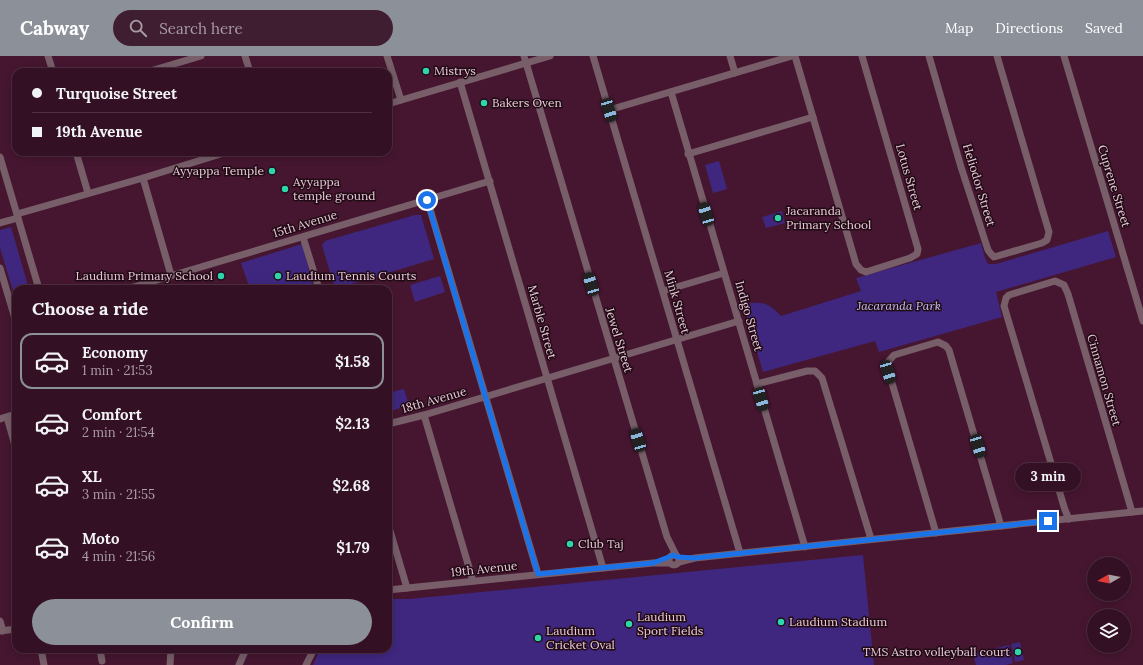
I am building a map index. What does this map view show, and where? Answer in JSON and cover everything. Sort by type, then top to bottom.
[{"type":"street","points":[[48,56],[51,68]]},
{"type":"street","points":[[160,68],[201,56]]},
{"type":"street","points":[[245,56],[249,68]]},
{"type":"street","points":[[387,56],[391,68]]},
{"type":"street","points":[[392,103],[460,82],[525,59],[550,56]]},
{"type":"street","name":"Mink Street","points":[[593,56],[740,553]]},
{"type":"street","points":[[730,56],[734,73]]},
{"type":"street","points":[[609,110],[793,56],[813,117],[688,154]]},
{"type":"street","name":"Lotus Street","points":[[813,117],[856,264],[861,270],[868,271],[910,258],[917,254],[918,249],[862,56]]},
{"type":"street","name":"Heliodor Street","points":[[929,56],[963,174],[989,253],[993,256],[1042,243],[1047,240],[1049,232],[997,56]]},
{"type":"street","name":"Cuprene Street","points":[[1064,56],[1143,321]]},
{"type":"street","name":"Jewel Street","points":[[525,59],[673,559]]},
{"type":"street","points":[[392,72],[401,100]]},
{"type":"street","name":"Marble Street","points":[[460,82],[603,568]]},
{"type":"street","name":"Indigo Street","points":[[671,92],[688,154],[805,547]]},
{"type":"street","points":[[77,156],[88,193]]},
{"type":"street","points":[[0,223],[88,193],[214,156]]},
{"type":"street","points":[[0,157],[38,285]]},
{"type":"street","points":[[143,178],[171,275]]},
{"type":"street","name":"15th Avenue","points":[[140,285],[490,181]]},
{"type":"street","points":[[427,200],[538,574]]},
{"type":"street","points":[[304,237],[318,285]]},
{"type":"street","points":[[0,268],[12,308]]},
{"type":"street","points":[[662,292],[724,273]]},
{"type":"street","name":"Cinnamon Street","points":[[1066,519],[1065,510],[1004,306],[1006,298],[1009,295],[1055,281],[1064,285],[1066,289],[1132,512]]},
{"type":"street","name":"18th Avenue","points":[[392,423],[424,415],[738,321]]},
{"type":"street","points":[[936,533],[887,366],[888,362],[894,356],[938,342],[946,346],[950,354],[1001,526]]},
{"type":"street","points":[[757,384],[807,371],[815,371],[822,378],[871,540]]},
{"type":"street","points":[[424,415],[474,581]]},
{"type":"street","points":[[3,418],[12,439]]},
{"type":"street","name":"19th Avenue","points":[[392,590],[1143,511]]},
{"type":"street","points":[[392,537],[407,588]]},
{"type":"street","points":[[0,621],[2,631],[12,630]]},
{"type":"street","points":[[42,653],[44,665]]},
{"type":"street","points":[[101,653],[102,661]]},
{"type":"street","points":[[170,653],[170,665]]},
{"type":"street","points":[[239,665],[244,653]]},
{"type":"street","points":[[306,665],[312,653]]},
{"type":"green space","points":[[719,161],[727,189],[713,193],[705,165]]},
{"type":"green space","points":[[782,211],[785,223],[766,228],[762,217]]},
{"type":"green space","points":[[415,215],[421,215],[434,259],[348,285],[334,285],[322,245],[325,241]]},
{"type":"green space","points":[[11,227],[28,285],[12,285],[12,288],[0,248],[0,230]]},
{"type":"green space","name":"Jacaranda Park","points":[[1108,231],[1116,257],[996,292],[1002,317],[879,352],[875,341],[763,372],[743,304],[760,303],[768,305],[781,316],[861,291],[856,278],[981,243],[988,264],[996,264]]},
{"type":"green space","name":"Laudium Tennis Courts","points":[[302,244],[313,285],[249,285],[241,263]]},
{"type":"green space","points":[[440,276],[445,292],[415,302],[410,285]]},
{"type":"green space","points":[[404,389],[409,405],[392,411],[392,392]]},
{"type":"green space","name":"Laudium Sport Fields","points":[[863,555],[874,665],[313,665],[318,653],[392,653],[392,599],[409,599]]},
{"type":"green space","name":"TMS Astro volleyball court","points":[[1020,642],[1024,660],[1015,662],[1011,644]]},
{"type":"green space","points":[[1009,645],[1013,663],[1006,665],[976,665],[973,654]]},
{"type":"place","name":"Mistrys","points":[[426,71]]},
{"type":"place","name":"Bakers Oven","points":[[484,103]]},
{"type":"place","name":"Ayyappa Temple","points":[[272,171]]},
{"type":"place","name":"Ayyappa temple ground","points":[[285,189]]},
{"type":"place","name":"Jacaranda Primary School","points":[[778,218]]},
{"type":"place","name":"Laudium Primary School","points":[[221,276]]},
{"type":"place","name":"Laudium Tennis Courts","points":[[278,276]]},
{"type":"place","name":"Club Taj","points":[[570,544]]},
{"type":"place","name":"Laudium Stadium","points":[[781,622]]},
{"type":"place","name":"Laudium Sport Fields","points":[[629,624]]},
{"type":"place","name":"Laudium Cricket Oval","points":[[538,638]]},
{"type":"place","name":"TMS Astro volleyball court","points":[[1018,652]]},
{"type":"route","points":[[427,200],[538,574],[653,563],[674,555],[677,557],[695,558],[1048,521]]}]
